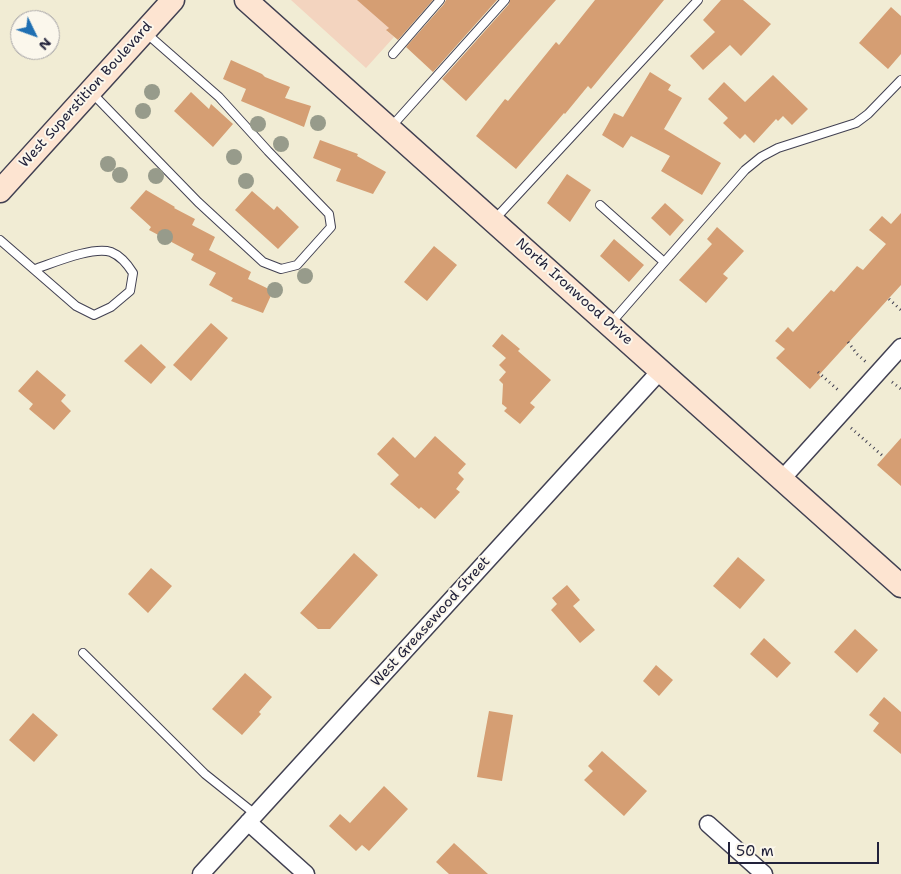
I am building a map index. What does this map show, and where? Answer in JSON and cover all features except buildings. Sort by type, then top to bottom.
[{"type":"street","name":"West Superstition Boulevard","points":[[0,191],[173,0]]},
{"type":"street","name":"North Ironwood Drive","points":[[246,0],[901,586]]},
{"type":"street","points":[[782,479],[901,347]]},
{"type":"street","name":"West Greasewood Street","points":[[201,874],[661,370]]},
{"type":"street","points":[[251,818],[306,874]]},
{"type":"street","points":[[708,824],[764,874]]},
{"type":"lane","points":[[393,54],[440,0]]},
{"type":"lane","points":[[390,128],[505,0]]},
{"type":"lane","points":[[494,220],[698,0]]},
{"type":"lane","points":[[90,92],[198,202],[263,262],[281,269],[296,265],[331,227],[329,214],[268,151],[220,97],[145,31]]},
{"type":"lane","points":[[610,325],[745,170],[761,157],[778,148],[856,123],[868,114],[901,80]]},
{"type":"lane","points":[[600,205],[664,262]]},
{"type":"lane","points":[[0,240],[76,306],[94,315],[111,307],[130,291],[133,273],[126,262],[110,252],[86,252],[35,270]]},
{"type":"lane","points":[[83,653],[251,818]]},
{"type":"path","points":[[889,299],[901,310]]},
{"type":"path","points":[[848,342],[866,362]]},
{"type":"path","points":[[818,372],[840,391]]},
{"type":"path","points":[[892,382],[901,389]]},
{"type":"path","points":[[851,427],[884,457]]},
{"type":"shaded area","points":[[291,0],[384,0],[389,28],[387,31],[394,37],[366,68]]}]
